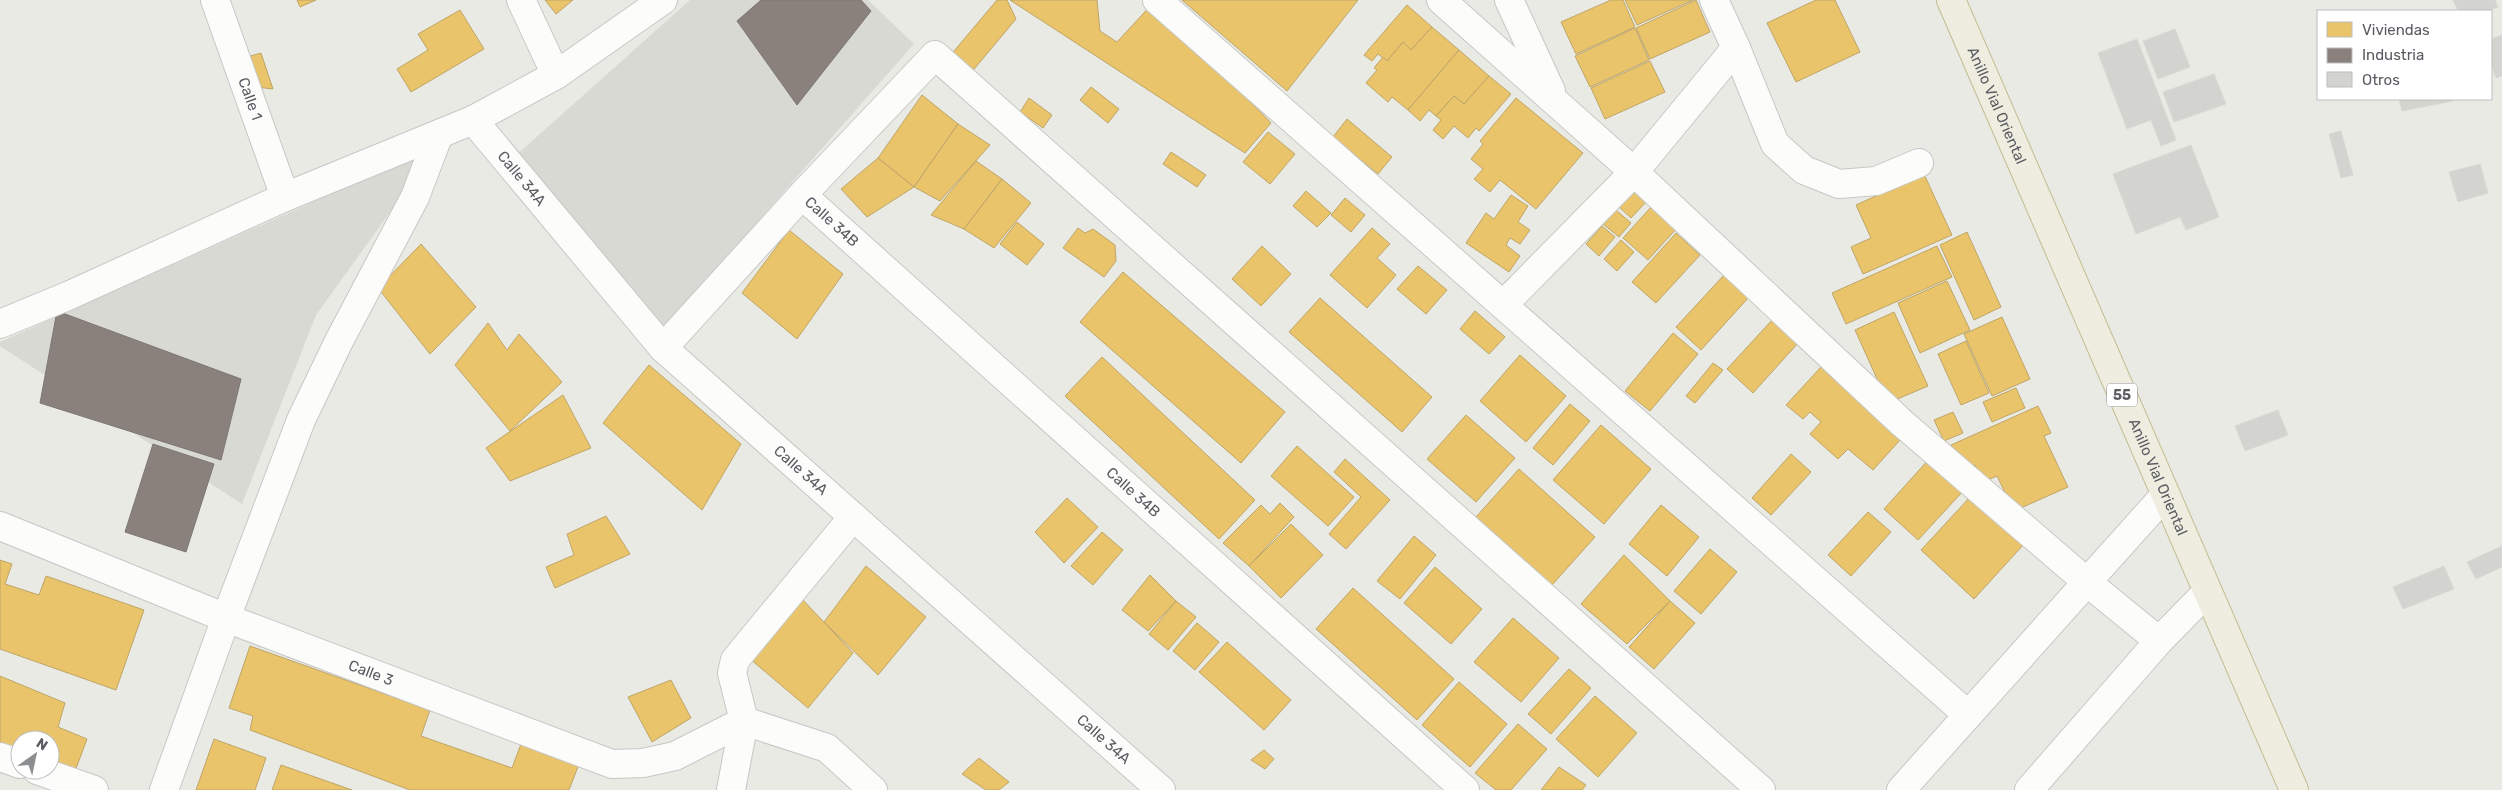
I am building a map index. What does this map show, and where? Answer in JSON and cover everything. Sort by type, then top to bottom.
[{"type":"highway","name":"Anillo Vial Oriental","points":[[1951,0],[2294,790]]},
{"type":"street","name":"Calle 1","points":[[215,0],[286,197]]},
{"type":"street","points":[[521,0],[556,75]]},
{"type":"street","points":[[0,324],[70,295],[286,197],[473,120],[556,75],[663,0]]},
{"type":"street","points":[[1157,0],[1968,715]]},
{"type":"street","points":[[1441,0],[1634,172],[1902,423],[2088,583],[2159,641]]},
{"type":"street","points":[[1509,0],[1556,102]]},
{"type":"street","points":[[1714,0],[1736,48],[1775,144],[1804,170],[1839,184],[1876,181],[1919,163]]},
{"type":"street","points":[[1503,305],[1634,172],[1736,48]]},
{"type":"street","points":[[664,348],[802,195],[935,55],[1761,790]]},
{"type":"street","name":"Calle 34A","points":[[473,120],[664,348],[1161,790]]},
{"type":"street","points":[[164,790],[226,618],[301,420],[339,341],[414,197],[439,134]]},
{"type":"street","name":"Calle 34B","points":[[802,195],[1465,790]]},
{"type":"street","points":[[1902,790],[2165,495]]},
{"type":"street","points":[[731,790],[744,721],[732,673],[735,660],[853,517]]},
{"type":"street","name":"Calle 3","points":[[0,526],[226,618],[612,764],[643,763],[675,756],[744,721]]},
{"type":"street","points":[[2029,790],[2159,641],[2207,592]]},
{"type":"street","points":[[744,721],[827,748],[873,790]]},
{"type":"street","points":[[60,778],[94,790]]},
{"type":"shaded area","points":[[690,0],[868,0],[914,44],[662,330],[512,159]]},
{"type":"shaded area","points":[[416,156],[411,183],[316,315],[242,504],[0,346],[0,342]]},
{"type":"building: Viviendas","points":[[297,0],[316,0],[300,7]]},
{"type":"building: Viviendas","points":[[545,0],[573,0],[556,14]]},
{"type":"building: Viviendas","points":[[997,0],[1007,0],[1016,19],[970,74],[949,57]]},
{"type":"building: Viviendas","points":[[1010,0],[1097,0],[1100,31],[1117,42],[1154,2],[1271,123],[1245,153]]},
{"type":"building: Viviendas","points":[[1182,0],[1358,0],[1287,91]]},
{"type":"building: Viviendas","points":[[1611,0],[1623,0],[1635,27],[1576,54],[1561,22]]},
{"type":"building: Viviendas","points":[[1625,0],[1693,0],[1637,25]]},
{"type":"building: Viviendas","points":[[1696,0],[1710,32],[1650,59],[1636,28]]},
{"type":"building: Viviendas","points":[[1816,0],[1835,0],[1860,52],[1796,82],[1767,23]]},
{"type":"building: Viviendas","points":[[1407,5],[1432,27],[1411,50],[1403,42],[1387,61],[1378,54],[1372,61],[1364,55]]},
{"type":"building: Viviendas","points":[[460,10],[484,49],[411,92],[397,69],[428,50],[418,34]]},
{"type":"building: Viviendas","points":[[1432,27],[1459,50],[1408,110],[1392,97],[1388,102],[1366,83],[1377,70],[1374,68],[1383,57],[1387,61],[1403,42],[1411,50]]},
{"type":"building: Viviendas","points":[[1635,28],[1649,60],[1590,87],[1575,56]]},
{"type":"building: Viviendas","points":[[1459,50],[1489,76],[1464,104],[1454,96],[1436,116],[1429,110],[1420,121],[1408,110]]},
{"type":"building: Viviendas","points":[[261,53],[273,89],[256,87],[247,57]]},
{"type":"building: Viviendas","points":[[1650,61],[1665,92],[1605,119],[1591,88]]},
{"type":"building: Viviendas","points":[[1489,76],[1511,94],[1479,131],[1476,128],[1468,138],[1454,126],[1443,139],[1433,130],[1441,120],[1436,116],[1454,96],[1464,104]]},
{"type":"building: Viviendas","points":[[1091,87],[1119,109],[1108,123],[1080,100]]},
{"type":"building: Viviendas","points":[[922,95],[958,124],[914,187],[878,158]]},
{"type":"building: Viviendas","points":[[1029,98],[1052,115],[1043,128],[1020,112]]},
{"type":"building: Viviendas","points":[[1516,98],[1583,153],[1536,209],[1500,180],[1490,192],[1474,179],[1483,169],[1471,159],[1483,144],[1480,141]]},
{"type":"building: Viviendas","points":[[1347,119],[1392,157],[1378,174],[1333,137]]},
{"type":"building: Viviendas","points":[[958,124],[990,145],[940,201],[914,187]]},
{"type":"building: Viviendas","points":[[1268,132],[1295,154],[1270,184],[1243,162]]},
{"type":"building: Viviendas","points":[[1171,152],[1206,175],[1197,187],[1163,164]]},
{"type":"building: Viviendas","points":[[878,158],[914,187],[867,217],[841,189]]},
{"type":"building: Viviendas","points":[[976,161],[1002,179],[964,229],[931,215]]},
{"type":"building: Viviendas","points":[[1924,174],[1952,235],[1863,274],[1851,247],[1871,238],[1856,205]]},
{"type":"building: Viviendas","points":[[1002,179],[1031,203],[994,248],[964,229]]},
{"type":"building: Viviendas","points":[[1633,190],[1646,202],[1631,218],[1618,206]]},
{"type":"building: Viviendas","points":[[1306,191],[1331,213],[1317,227],[1293,206]]},
{"type":"building: Viviendas","points":[[1511,195],[1528,206],[1518,222],[1530,230],[1520,244],[1510,238],[1506,245],[1520,256],[1509,272],[1466,243],[1486,213],[1494,219]]},
{"type":"building: Viviendas","points":[[1345,198],[1365,215],[1351,232],[1331,215]]},
{"type":"building: Viviendas","points":[[1652,206],[1677,228],[1648,260],[1623,238]]},
{"type":"building: Viviendas","points":[[1616,210],[1631,223],[1619,237],[1603,224]]},
{"type":"building: Viviendas","points":[[1017,222],[1044,244],[1027,265],[1000,244]]},
{"type":"building: Viviendas","points":[[1602,226],[1615,237],[1599,256],[1586,244]]},
{"type":"building: Viviendas","points":[[1078,228],[1085,233],[1093,229],[1115,245],[1116,261],[1104,277],[1063,248]]},
{"type":"building: Viviendas","points":[[1372,228],[1390,244],[1377,258],[1396,275],[1367,308],[1330,275]]},
{"type":"building: Viviendas","points":[[789,230],[843,274],[797,339],[742,293]]},
{"type":"building: Viviendas","points":[[1967,232],[2001,307],[1974,320],[1940,245]]},
{"type":"building: Viviendas","points":[[1676,233],[1700,255],[1656,303],[1632,282]]},
{"type":"building: Viviendas","points":[[1621,240],[1634,252],[1617,271],[1604,259]]},
{"type":"building: Viviendas","points":[[421,244],[476,307],[430,354],[378,288]]},
{"type":"building: Viviendas","points":[[1262,246],[1291,274],[1261,306],[1232,279]]},
{"type":"building: Viviendas","points":[[1937,246],[1952,277],[1846,324],[1832,293]]},
{"type":"building: Viviendas","points":[[1418,266],[1447,290],[1426,314],[1397,289]]},
{"type":"building: Viviendas","points":[[1123,272],[1285,412],[1241,463],[1080,322]]},
{"type":"building: Viviendas","points":[[1724,275],[1749,297],[1701,350],[1676,327]]},
{"type":"building: Viviendas","points":[[1947,281],[1970,330],[1920,353],[1898,303]]},
{"type":"building: Viviendas","points":[[1320,298],[1432,397],[1402,432],[1289,332]]},
{"type":"building: Viviendas","points":[[1475,311],[1505,337],[1489,354],[1460,329]]},
{"type":"building: Viviendas","points":[[1894,312],[1928,386],[1888,403],[1855,330]]},
{"type":"building: Viviendas","points":[[2002,317],[2030,379],[1992,396],[1964,334]]},
{"type":"building: Viviendas","points":[[1773,319],[1799,342],[1753,393],[1727,369]]},
{"type":"building: Viviendas","points":[[488,323],[507,350],[519,334],[562,382],[510,431],[455,365]]},
{"type":"building: Viviendas","points":[[1673,333],[1698,354],[1650,411],[1625,391]]},
{"type":"building: Viviendas","points":[[1966,341],[1989,393],[1961,405],[1938,354]]},
{"type":"building: Viviendas","points":[[1520,355],[1566,396],[1526,442],[1480,401]]},
{"type":"building: Viviendas","points":[[1102,357],[1255,500],[1219,539],[1065,396]]},
{"type":"building: Viviendas","points":[[1713,363],[1723,370],[1695,403],[1686,396]]},
{"type":"building: Viviendas","points":[[649,365],[741,444],[702,510],[603,423]]},
{"type":"building: Viviendas","points":[[1821,367],[1901,439],[1873,470],[1848,449],[1838,459],[1810,434],[1821,422],[1810,412],[1803,419],[1786,405]]},
{"type":"building: Viviendas","points":[[2016,388],[2025,408],[1992,422],[1983,402]]},
{"type":"building: Viviendas","points":[[563,395],[591,448],[510,481],[486,448]]},
{"type":"building: Viviendas","points":[[1570,404],[1590,421],[1553,465],[1533,448]]},
{"type":"building: Viviendas","points":[[2038,406],[2051,433],[2044,436],[2068,487],[2014,511],[1997,476],[1983,482],[1975,465],[1963,470],[1951,445]]},
{"type":"building: Viviendas","points":[[1953,412],[1963,433],[1944,441],[1934,420]]},
{"type":"building: Viviendas","points":[[1466,415],[1515,458],[1476,502],[1427,459]]},
{"type":"building: Viviendas","points":[[1601,425],[1651,469],[1604,524],[1553,480]]},
{"type":"building: Viviendas","points":[[1297,446],[1354,497],[1328,526],[1271,476]]},
{"type":"building: Viviendas","points":[[1791,454],[1811,472],[1771,515],[1752,498]]},
{"type":"building: Viviendas","points":[[1930,458],[1965,489],[1918,540],[1884,509]]},
{"type":"building: Viviendas","points":[[1345,459],[1390,500],[1346,549],[1329,534],[1361,497],[1334,472]]},
{"type":"building: Viviendas","points":[[1519,469],[1595,537],[1552,585],[1476,517]]},
{"type":"building: Viviendas","points":[[1971,496],[2024,544],[1974,599],[1921,550]]},
{"type":"building: Viviendas","points":[[1067,498],[1098,527],[1064,563],[1035,532]]},
{"type":"building: Viviendas","points":[[1280,503],[1294,517],[1249,566],[1223,543],[1261,505],[1270,514]]},
{"type":"building: Viviendas","points":[[1661,505],[1699,537],[1667,576],[1629,544]]},
{"type":"building: Viviendas","points":[[1868,512],[1891,532],[1851,576],[1828,555]]},
{"type":"building: Viviendas","points":[[606,516],[630,554],[555,588],[546,567],[574,555],[567,534]]},
{"type":"building: Viviendas","points":[[1291,524],[1323,555],[1281,598],[1249,566]]},
{"type":"building: Viviendas","points":[[1102,532],[1123,550],[1093,585],[1071,566]]},
{"type":"building: Viviendas","points":[[1414,536],[1436,555],[1400,599],[1377,581]]},
{"type":"building: Viviendas","points":[[1710,549],[1737,572],[1701,614],[1674,591]]},
{"type":"building: Viviendas","points":[[1624,555],[1670,601],[1627,644],[1581,604]]},
{"type":"building: Viviendas","points":[[0,560],[12,564],[5,584],[39,595],[46,576],[144,610],[116,690],[0,649]]},
{"type":"building: Viviendas","points":[[866,566],[926,617],[878,675],[824,622]]},
{"type":"building: Viviendas","points":[[1435,567],[1482,609],[1451,644],[1404,603]]},
{"type":"building: Viviendas","points":[[1150,575],[1176,601],[1148,631],[1122,610]]},
{"type":"building: Viviendas","points":[[1353,588],[1454,679],[1417,720],[1316,629]]},
{"type":"building: Viviendas","points":[[802,599],[853,653],[808,708],[749,658]]},
{"type":"building: Viviendas","points":[[1176,601],[1196,617],[1168,650],[1149,634]]},
{"type":"building: Viviendas","points":[[1670,601],[1695,623],[1654,669],[1629,647]]},
{"type":"building: Viviendas","points":[[1513,618],[1559,658],[1521,702],[1474,662]]},
{"type":"building: Viviendas","points":[[1197,623],[1219,642],[1195,670],[1173,651]]},
{"type":"building: Viviendas","points":[[1227,642],[1291,700],[1264,730],[1199,672]]},
{"type":"building: Viviendas","points":[[250,646],[430,710],[421,736],[512,768],[521,744],[579,764],[569,790],[410,790],[250,730],[253,716],[229,708]]},
{"type":"building: Viviendas","points":[[1569,669],[1591,688],[1551,734],[1528,714]]},
{"type":"building: Viviendas","points":[[0,676],[65,703],[58,727],[87,739],[74,774],[60,769],[60,730],[10,730],[10,750],[0,746]]},
{"type":"building: Viviendas","points":[[671,680],[691,718],[652,742],[628,697]]},
{"type":"building: Viviendas","points":[[1459,682],[1507,724],[1470,767],[1422,725]]},
{"type":"building: Viviendas","points":[[1595,696],[1637,733],[1598,777],[1556,739]]},
{"type":"building: Viviendas","points":[[1518,724],[1547,749],[1511,790],[1496,790],[1475,773]]},
{"type":"building: Viviendas","points":[[214,739],[266,758],[255,790],[196,790]]},
{"type":"building: Viviendas","points":[[1264,750],[1274,759],[1265,769],[1251,760]]},
{"type":"building: Viviendas","points":[[979,758],[1009,782],[999,790],[986,790],[962,774]]},
{"type":"building: Viviendas","points":[[281,765],[352,790],[272,790]]},
{"type":"building: Viviendas","points":[[1559,767],[1586,785],[1582,790],[1541,790]]},
{"type":"building: Industria","points":[[761,0],[861,0],[871,11],[797,105],[737,21]]},
{"type":"building: Industria","points":[[57,311],[241,379],[221,460],[40,403]]},
{"type":"building: Industria","points":[[153,444],[214,464],[186,552],[125,532]]},
{"type":"building: Otros","points":[[2453,0],[2495,0],[2498,7],[2490,10],[2458,10]]},
{"type":"building: Otros","points":[[2175,29],[2190,67],[2158,79],[2143,41]]},
{"type":"building: Otros","points":[[2502,35],[2502,76],[2496,78],[2492,67],[2492,39]]},
{"type":"building: Otros","points":[[2137,39],[2176,140],[2161,146],[2151,120],[2127,129],[2098,53]]},
{"type":"building: Otros","points":[[2214,74],[2226,104],[2174,122],[2163,92]]},
{"type":"building: Otros","points":[[2399,100],[2453,100],[2453,101],[2402,111]]},
{"type":"building: Otros","points":[[2341,131],[2353,175],[2341,178],[2329,134]]},
{"type":"building: Otros","points":[[2191,145],[2219,217],[2186,230],[2180,217],[2136,234],[2113,174]]},
{"type":"building: Otros","points":[[2480,164],[2488,193],[2458,202],[2449,172]]},
{"type":"building: Otros","points":[[2278,410],[2288,435],[2245,451],[2235,426]]},
{"type":"building: Otros","points":[[2502,546],[2502,567],[2476,579],[2467,562]]},
{"type":"building: Otros","points":[[2444,566],[2454,589],[2403,609],[2393,587]]}]
